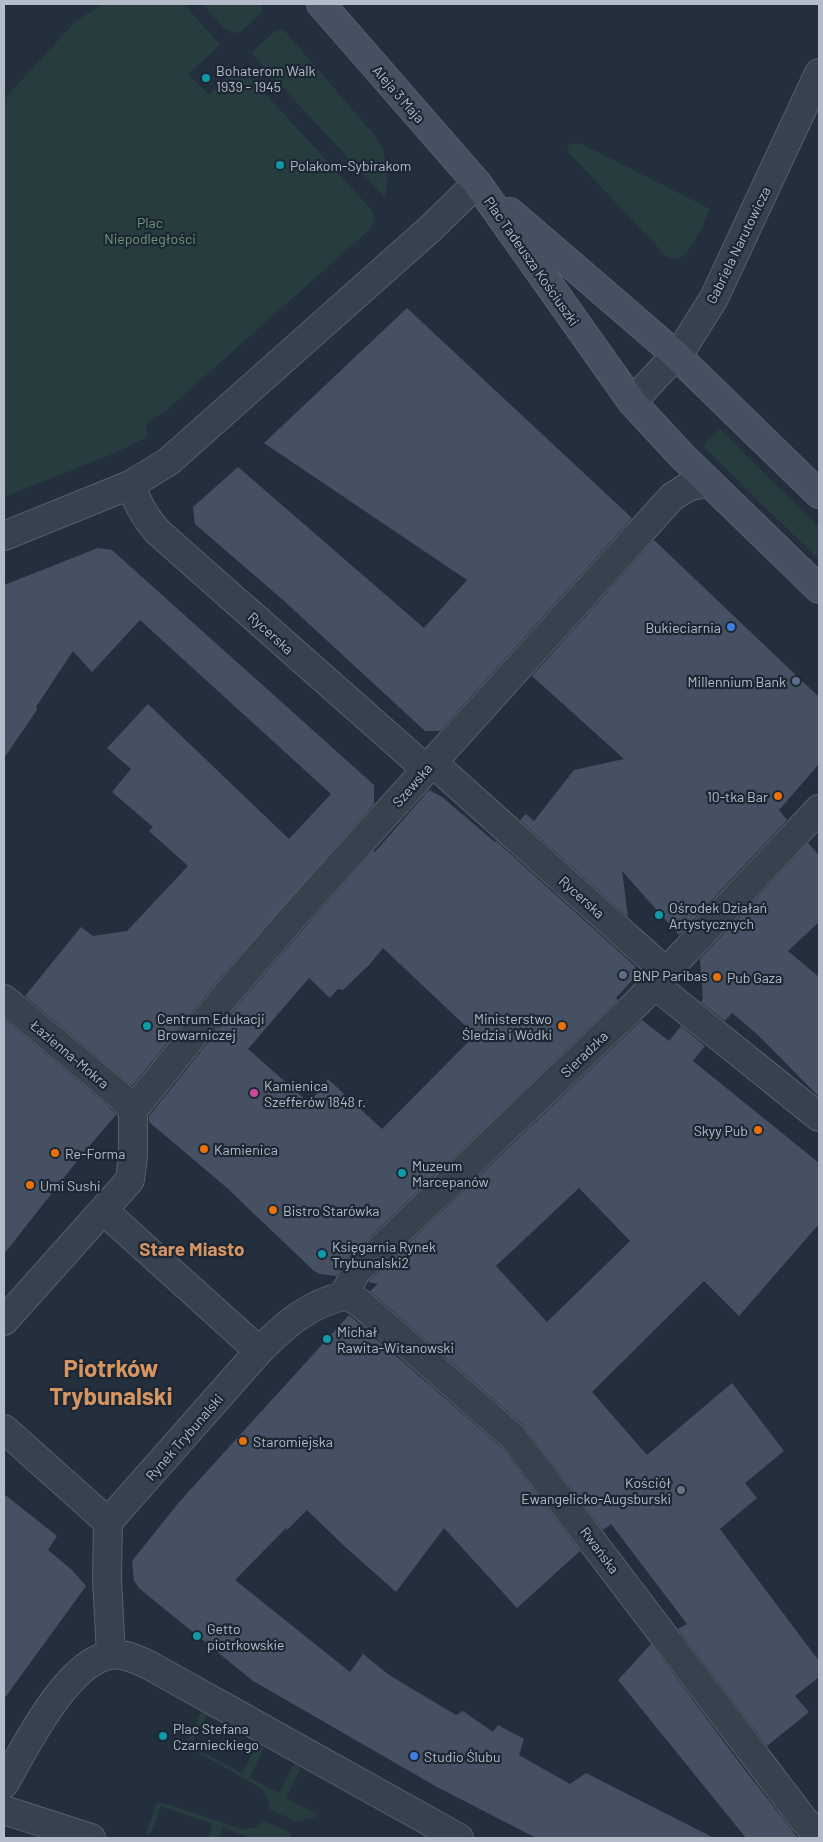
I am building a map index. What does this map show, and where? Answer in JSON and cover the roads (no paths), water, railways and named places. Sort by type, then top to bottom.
[{"type":"street","name":"Aleja 3 Maja","points":[[321,4],[477,183]]},
{"type":"street","name":"Gabriela Narutowicza","points":[[632,402],[691,336],[714,298],[819,73]]},
{"type":"street","name":"Plac Tadeusza Kościuszki","points":[[477,183],[676,354],[819,494]]},
{"type":"street","name":"Plac Tadeusza Kościuszki","points":[[477,183],[632,402],[682,456],[819,589]]},
{"type":"street","points":[[4,536],[130,485],[183,451],[432,228],[477,183]]},
{"type":"street","name":"Szewska","points":[[133,1110],[230,989],[672,496],[688,487],[709,482]]},
{"type":"street","name":"Rycerska","points":[[130,485],[140,509],[149,523],[158,532],[429,766],[660,978],[819,1118]]},
{"type":"street","name":"Sieradzka","points":[[347,1295],[347,1289],[356,1272],[660,978],[819,809]]},
{"type":"street","name":"Łazienna-Mokra","points":[[4,999],[118,1094],[133,1110]]},
{"type":"street","points":[[4,1321],[130,1180],[133,1156],[133,1110]]},
{"type":"street","points":[[104,1211],[259,1351]]},
{"type":"street","name":"Rynek Trybunalski","points":[[108,1522],[259,1351],[286,1324],[312,1307],[347,1295]]},
{"type":"street","name":"Rwańska","points":[[347,1295],[360,1304],[512,1436],[803,1819],[819,1836]]},
{"type":"street","points":[[4,1429],[108,1522],[107,1579],[111,1655]]},
{"type":"street","points":[[4,1784],[46,1713],[71,1680],[91,1662],[111,1655],[131,1657],[147,1664],[459,1838]]},
{"type":"street","points":[[4,1810],[91,1838]]},
{"type":"place","name":"Bohaterom Walk 1939 - 1945","points":[[206,78]]},
{"type":"place","name":"Polakom-Sybirakom","points":[[280,165]]},
{"type":"place","name":"Bukieciarnia","points":[[731,627]]},
{"type":"place","name":"Millennium Bank","points":[[796,681]]},
{"type":"place","name":"10-tka Bar","points":[[778,796]]},
{"type":"place","name":"Ośrodek Działań Artystycznych","points":[[659,915]]},
{"type":"place","name":"BNP Paribas","points":[[623,975]]},
{"type":"place","name":"Pub Gaza","points":[[717,977]]},
{"type":"place","name":"Centrum Edukacji Browarniczej","points":[[147,1026]]},
{"type":"place","name":"Ministerstwo Śledzia i Wódki","points":[[562,1026]]},
{"type":"place","name":"Kamienica Szefferów 1848 r.","points":[[254,1093]]},
{"type":"place","name":"Skyy Pub","points":[[758,1130]]},
{"type":"place","name":"Kamienica","points":[[204,1149]]},
{"type":"place","name":"Re-Forma","points":[[55,1153]]},
{"type":"place","name":"Muzeum Marcepanów","points":[[402,1173]]},
{"type":"place","name":"Umi Sushi","points":[[30,1185]]},
{"type":"place","name":"Bistro Starówka","points":[[273,1210]]},
{"type":"place","name":"Księgarnia Rynek Trybunalski2","points":[[322,1254]]},
{"type":"place","name":"Michał Rawita-Witanowski","points":[[327,1339]]},
{"type":"place","name":"Staromiejska","points":[[243,1441]]},
{"type":"place","name":"Kościół Ewangelicko-Augsburski","points":[[681,1490]]},
{"type":"place","name":"Getto piotrkowskie","points":[[197,1636]]},
{"type":"place","name":"Plac Stefana Czarnieckiego","points":[[163,1736]]},
{"type":"place","name":"Studio Ślubu","points":[[414,1756]]},
{"type":"district","name":"Stare Miasto","points":[[192,1248]]},
{"type":"district","name":"Piotrków Trybunalski","points":[[111,1381]]},
{"type":"park label","name":"Plac Niepodległości","points":[[150,230]]}]
